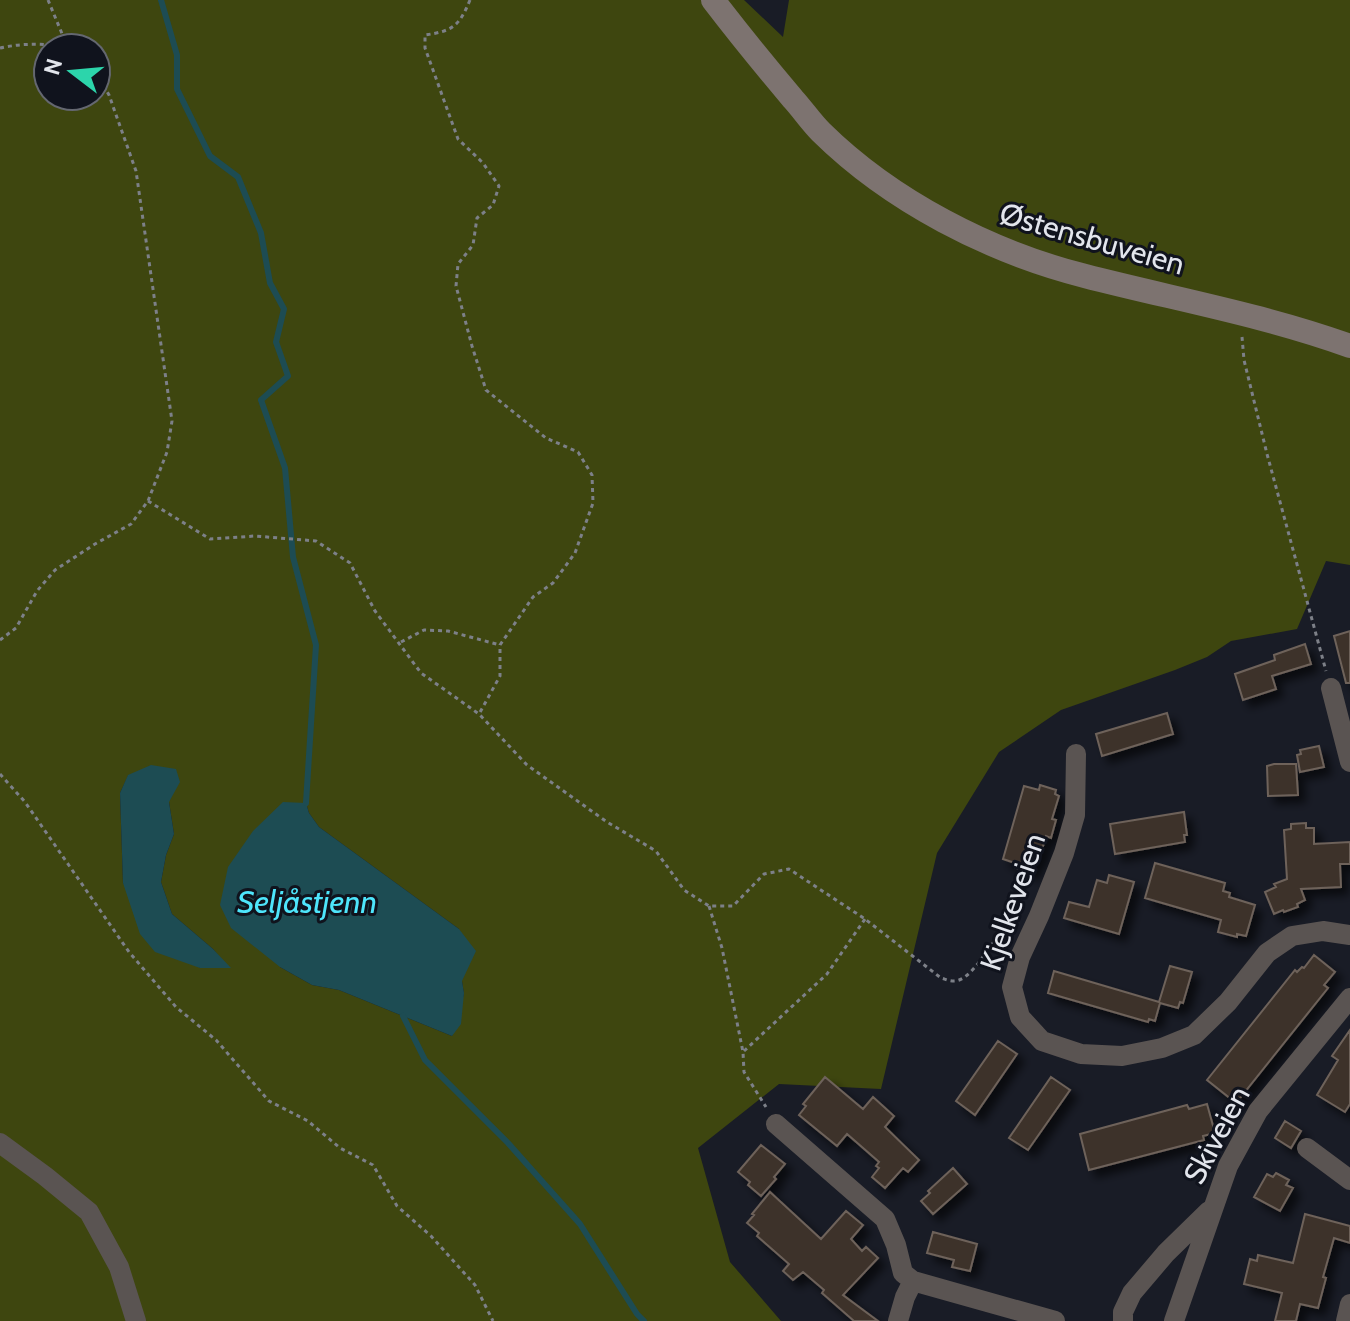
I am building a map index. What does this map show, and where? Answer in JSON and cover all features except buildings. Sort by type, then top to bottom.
[{"type":"main road","name":"Østensbuveien","points":[[713,0],[765,67],[821,131],[864,169],[961,231],[1009,252],[1083,276],[1240,314],[1350,346]]},
{"type":"street","points":[[1331,688],[1350,762]]},
{"type":"street","name":"Kjelkeveien","points":[[1076,754],[1075,815],[1064,853],[1020,957],[1012,987],[1020,1017],[1042,1041],[1081,1054],[1122,1056],[1162,1048],[1194,1035],[1228,1002],[1267,953],[1292,936],[1323,931],[1350,934]]},
{"type":"street","name":"Skiveien","points":[[1174,1321],[1228,1166],[1258,1111],[1350,998]]},
{"type":"street","points":[[776,1124],[885,1219],[903,1273],[913,1281],[1055,1321]]},
{"type":"street","points":[[0,1143],[89,1212],[119,1267],[136,1321]]},
{"type":"street","points":[[1307,1148],[1350,1180]]},
{"type":"street","points":[[1123,1321],[1123,1312],[1132,1293],[1166,1253],[1212,1208]]},
{"type":"street","points":[[898,1321],[913,1281]]},
{"type":"street","points":[[1346,1321],[1350,1304]]},
{"type":"path","points":[[48,0],[61,32]]},
{"type":"path","points":[[470,0],[463,17],[445,32],[425,35],[425,48],[458,139],[483,163],[499,186],[493,205],[477,218],[473,245],[458,264],[456,286],[486,390],[546,438],[578,452],[592,475],[593,503],[575,553],[553,583],[533,597],[500,645],[500,676],[479,714]]},
{"type":"path","points":[[0,48],[32,44]]},
{"type":"path","points":[[0,640],[16,628],[37,591],[55,570],[131,524],[148,501],[167,452],[172,421],[136,171],[112,103]]},
{"type":"path","points":[[1240,314],[1244,360],[1331,688]]},
{"type":"path","points":[[148,501],[210,539],[255,536],[316,541],[350,563],[375,611],[421,673],[479,714],[527,765],[607,822],[656,851],[684,890],[709,906],[733,906],[764,874],[789,869],[865,919],[941,978],[956,982],[970,974],[988,946],[999,936],[1027,941]]},
{"type":"path","points":[[400,643],[424,630],[448,631],[500,645]]},
{"type":"path","points":[[0,774],[25,802],[129,952],[176,1007],[216,1040],[269,1101],[308,1121],[340,1148],[373,1165],[397,1206],[431,1236],[475,1285],[493,1321]]},
{"type":"path","points":[[709,906],[722,948],[743,1052],[744,1072],[776,1124]]},
{"type":"path","points":[[743,1052],[827,974],[865,919]]},
{"type":"green space","points":[[0,0],[744,0],[783,37],[789,0],[1350,0],[1350,565],[1326,561],[1297,629],[1231,641],[1207,657],[1175,670],[1061,710],[999,752],[937,853],[881,1089],[779,1084],[698,1148],[730,1262],[781,1321],[0,1321]],"holes":[[[128,776],[169,802],[174,834],[161,882],[172,914],[213,949],[229,968],[200,968],[123,883],[120,793]],[[306,803],[319,827],[459,929],[464,994],[452,1036],[339,990],[312,985],[280,967]]]},
{"type":"water","points":[[151,765],[176,769],[180,782],[169,802],[174,834],[161,882],[172,914],[231,968],[200,968],[155,952],[140,934],[123,883],[120,793],[128,775]]},
{"type":"water","name":"Seljåstjenn","points":[[283,802],[306,803],[319,827],[459,929],[476,951],[462,981],[461,1024],[452,1036],[339,990],[312,985],[280,967],[231,928],[220,905],[228,867],[253,831]]},
{"type":"waterway","points":[[161,0],[177,55],[177,89],[210,156],[238,177],[261,233],[270,283],[284,309],[276,342],[288,376],[261,400],[285,468],[293,557],[316,645],[306,803]]},
{"type":"waterway","points":[[403,1016],[425,1060],[508,1143],[580,1224],[644,1321]]}]
